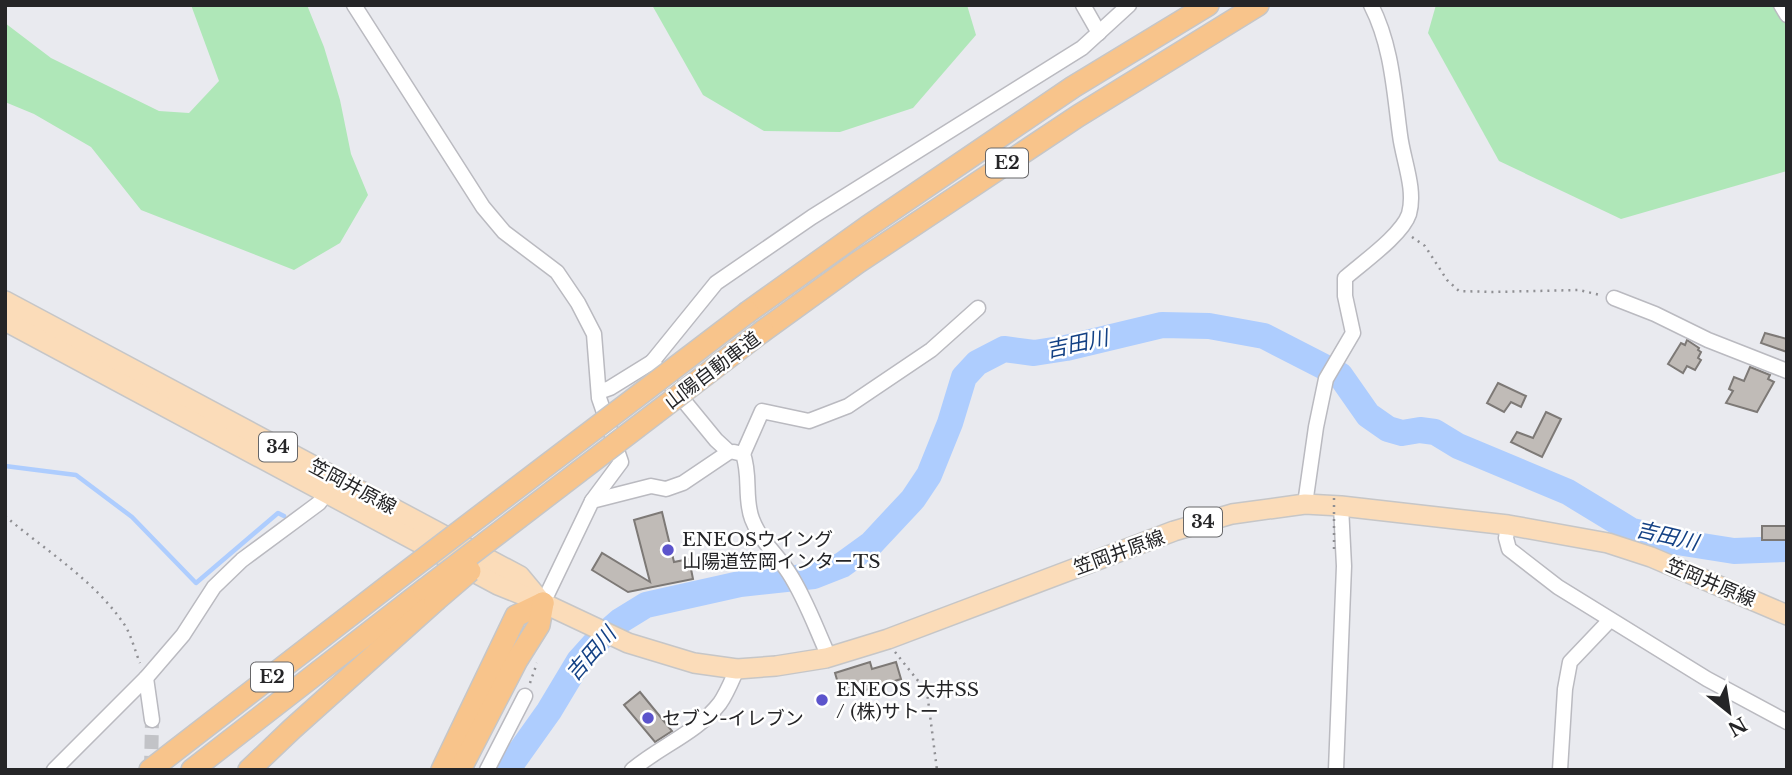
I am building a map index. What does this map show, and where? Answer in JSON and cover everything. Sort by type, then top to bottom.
[{"type":"highway","name":"山陽自動車道","points":[[150,770],[748,312],[867,227],[1073,88],[1208,5]]},
{"type":"highway","name":"山陽自動車道","points":[[430,596],[636,427],[857,263],[1078,116],[1258,5]]},
{"type":"highway","name":"E2","points":[[192,770],[430,596]]},
{"type":"highway","points":[[249,770],[430,596]]},
{"type":"highway","points":[[442,770],[516,616],[543,603]]},
{"type":"highway","points":[[460,770],[517,660],[539,625],[543,603]]},
{"type":"main road","name":"笠岡井原線","points":[[5,301],[332,485]]},
{"type":"main road","name":"笠岡井原線","points":[[5,321],[520,576],[543,603],[628,643],[694,663],[737,668],[776,666],[827,657],[888,639],[1174,531],[1232,514],[1339,501],[1508,525],[1608,543],[1651,557],[1787,615]]},
{"type":"street","points":[[354,5],[483,207],[504,232],[557,272],[578,303],[594,334],[599,392],[621,462],[592,501],[543,603]]},
{"type":"street","points":[[1083,5],[1099,33]]},
{"type":"street","points":[[599,392],[652,362],[716,283],[845,196],[1082,48],[1129,5]]},
{"type":"street","points":[[1305,504],[1326,379],[1353,333],[1345,296],[1345,278],[1395,233],[1408,217],[1410,204],[1396,92],[1385,40],[1371,5]]},
{"type":"street","points":[[1781,5],[1787,15]]},
{"type":"street","points":[[1614,298],[1655,314],[1708,340],[1787,371]]},
{"type":"street","points":[[592,501],[651,486],[666,489],[683,483],[736,453],[762,411],[808,421],[848,406],[931,350],[978,308]]},
{"type":"street","points":[[652,362],[716,440],[736,453],[748,476],[748,508],[753,522],[765,543],[789,573],[827,657]]},
{"type":"street","points":[[54,770],[146,678],[183,635],[214,587],[242,560],[318,503],[332,485]]},
{"type":"street","points":[[1336,770],[1344,566],[1339,501]]},
{"type":"street","points":[[1508,525],[1506,538],[1509,548],[1558,587],[1707,679],[1787,722]]},
{"type":"street","points":[[1560,770],[1565,689],[1570,663],[1610,620]]},
{"type":"street","points":[[632,770],[703,720],[721,702],[737,668]]},
{"type":"street","points":[[146,678],[152,720]]},
{"type":"street","points":[[487,770],[525,696]]},
{"type":"path","points":[[1395,233],[1412,237],[1425,246],[1447,280],[1460,291],[1579,290],[1614,298]]},
{"type":"path","points":[[1334,549],[1334,496],[1339,501]]},
{"type":"path","points":[[5,516],[64,562],[110,608],[127,629],[146,678]]},
{"type":"path","points":[[888,639],[899,659],[927,692],[937,770]]},
{"type":"green space","points":[[191,5],[307,5],[324,47],[340,100],[351,154],[368,195],[340,243],[294,270],[141,210],[91,147],[34,114],[5,102],[5,23],[51,58],[159,111],[189,113],[219,81]]},
{"type":"green space","points":[[652,5],[967,5],[976,35],[913,108],[840,132],[764,131],[703,95]]},
{"type":"green space","points":[[1436,5],[1787,5],[1787,171],[1621,219],[1499,161],[1428,33]]},
{"type":"building","points":[[1765,333],[1787,339],[1787,352],[1761,343]]},
{"type":"building","points":[[1687,340],[1699,348],[1701,352],[1698,358],[1701,360],[1695,370],[1687,366],[1683,373],[1668,364],[1681,343],[1685,345]]},
{"type":"building","points":[[1750,367],[1770,375],[1768,379],[1774,382],[1757,412],[1726,403],[1733,391],[1729,389],[1734,377],[1744,381]]},
{"type":"building","points":[[1498,383],[1526,396],[1521,407],[1511,402],[1504,412],[1487,403]]},
{"type":"building","points":[[1546,412],[1561,419],[1542,457],[1511,442],[1517,432],[1533,438]]},
{"type":"building","points":[[662,512],[674,562],[689,559],[693,579],[628,592],[592,570],[602,553],[650,582],[634,520]]},
{"type":"building","points":[[1762,526],[1787,526],[1787,540],[1762,540]]},
{"type":"building","points":[[870,662],[872,669],[896,662],[901,679],[856,693],[854,685],[840,690],[835,673]]},
{"type":"building","name":"セブン-イレブン","points":[[640,692],[672,731],[655,742],[624,705]]},
{"type":"waterway","name":"吉田川","points":[[507,770],[549,711],[579,661],[620,621],[646,605],[740,584],[814,576],[842,565],[871,544],[913,499],[929,475],[950,423],[964,377],[977,363],[1004,349],[1034,353],[1162,325],[1209,326],[1264,336],[1340,375],[1368,415],[1388,429],[1402,433],[1420,430],[1435,432],[1458,446],[1568,492],[1632,531],[1677,542],[1734,551],[1787,549]]},
{"type":"waterway","points":[[5,466],[76,475],[132,517],[196,583],[278,513],[284,516]]},
{"type":"tunnel","points":[[151,770],[152,720]]},
{"type":"place","name":"ENEOSウイング 山陽道笠岡インターTS","points":[[668,550]]},
{"type":"place","name":"ENEOS 大井SS / (株)サトー","points":[[822,700]]},
{"type":"place","name":"セブン-イレブン","points":[[648,718]]}]
